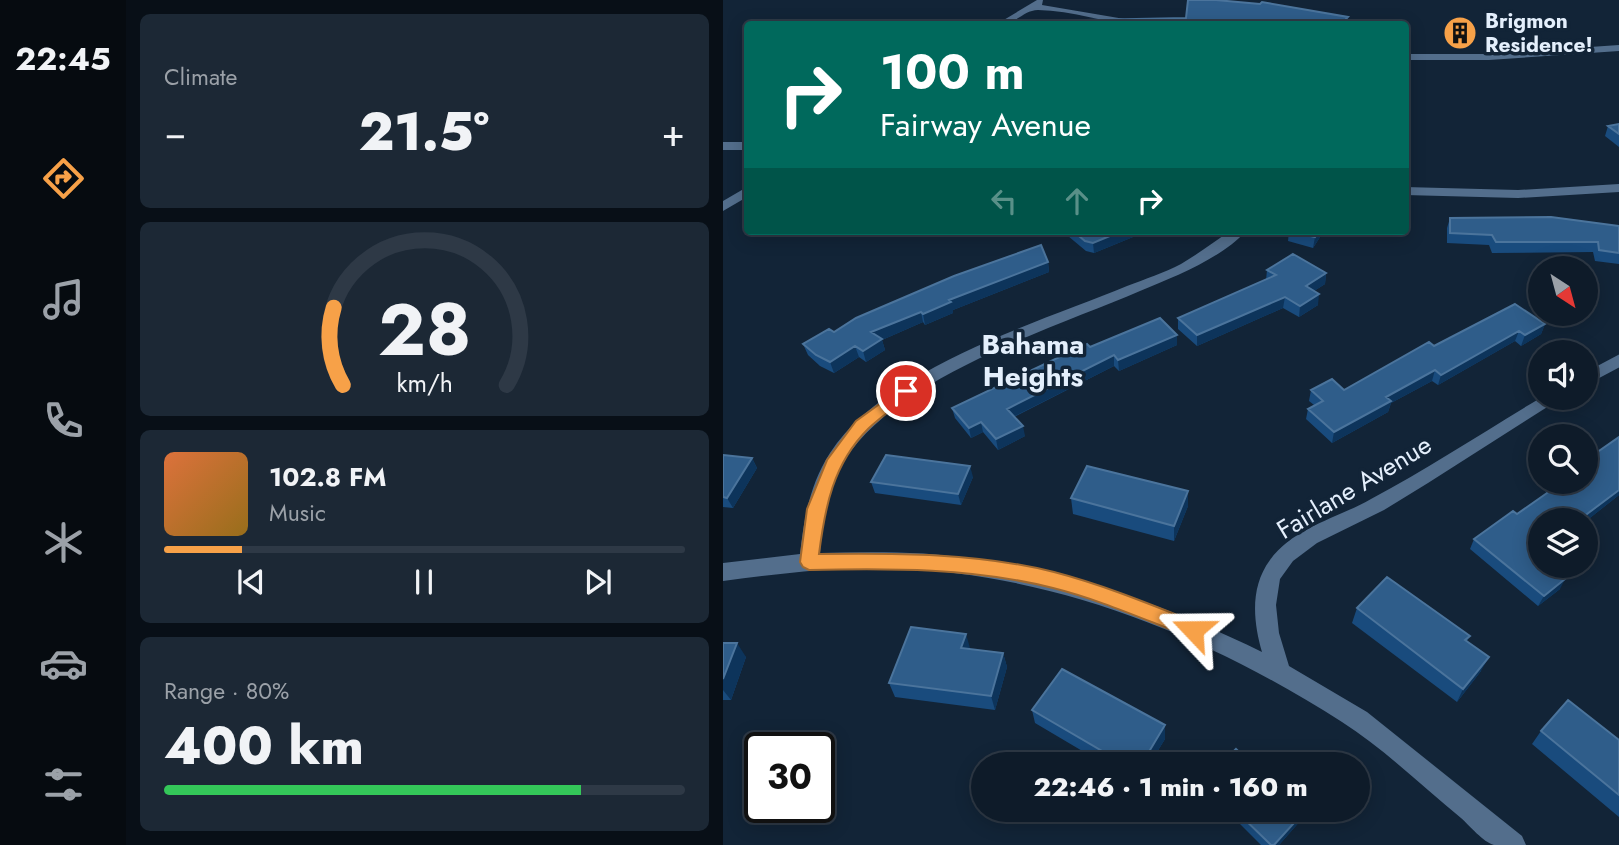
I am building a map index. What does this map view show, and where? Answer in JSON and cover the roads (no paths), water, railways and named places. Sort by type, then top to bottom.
[{"type":"street","points":[[1007,21],[1043,0]]},
{"type":"street","points":[[1032,6],[1130,21]]},
{"type":"street","points":[[1409,57],[1489,57],[1619,48]]},
{"type":"street","points":[[1603,49],[1619,62]]},
{"type":"street","points":[[723,146],[744,146]]},
{"type":"street","points":[[1409,191],[1518,194],[1619,188]]},
{"type":"street","points":[[723,207],[744,193]]},
{"type":"street","points":[[809,562],[822,486],[846,444],[881,408],[965,359],[1186,267],[1233,235]]},
{"type":"street","points":[[1598,372],[1619,359]]},
{"type":"street","name":"Fairlane Avenue","points":[[1281,673],[1272,651],[1266,607],[1276,566],[1295,548],[1375,506],[1534,410]]},
{"type":"street","points":[[723,572],[809,562],[934,562],[1004,570],[1100,594],[1173,621],[1281,673],[1354,717],[1513,845]]},
{"type":"place","name":"Brigmon Residence!","points":[[1460,33]]},
{"type":"district","name":"Bahama Heights","points":[[1033,360]]}]
